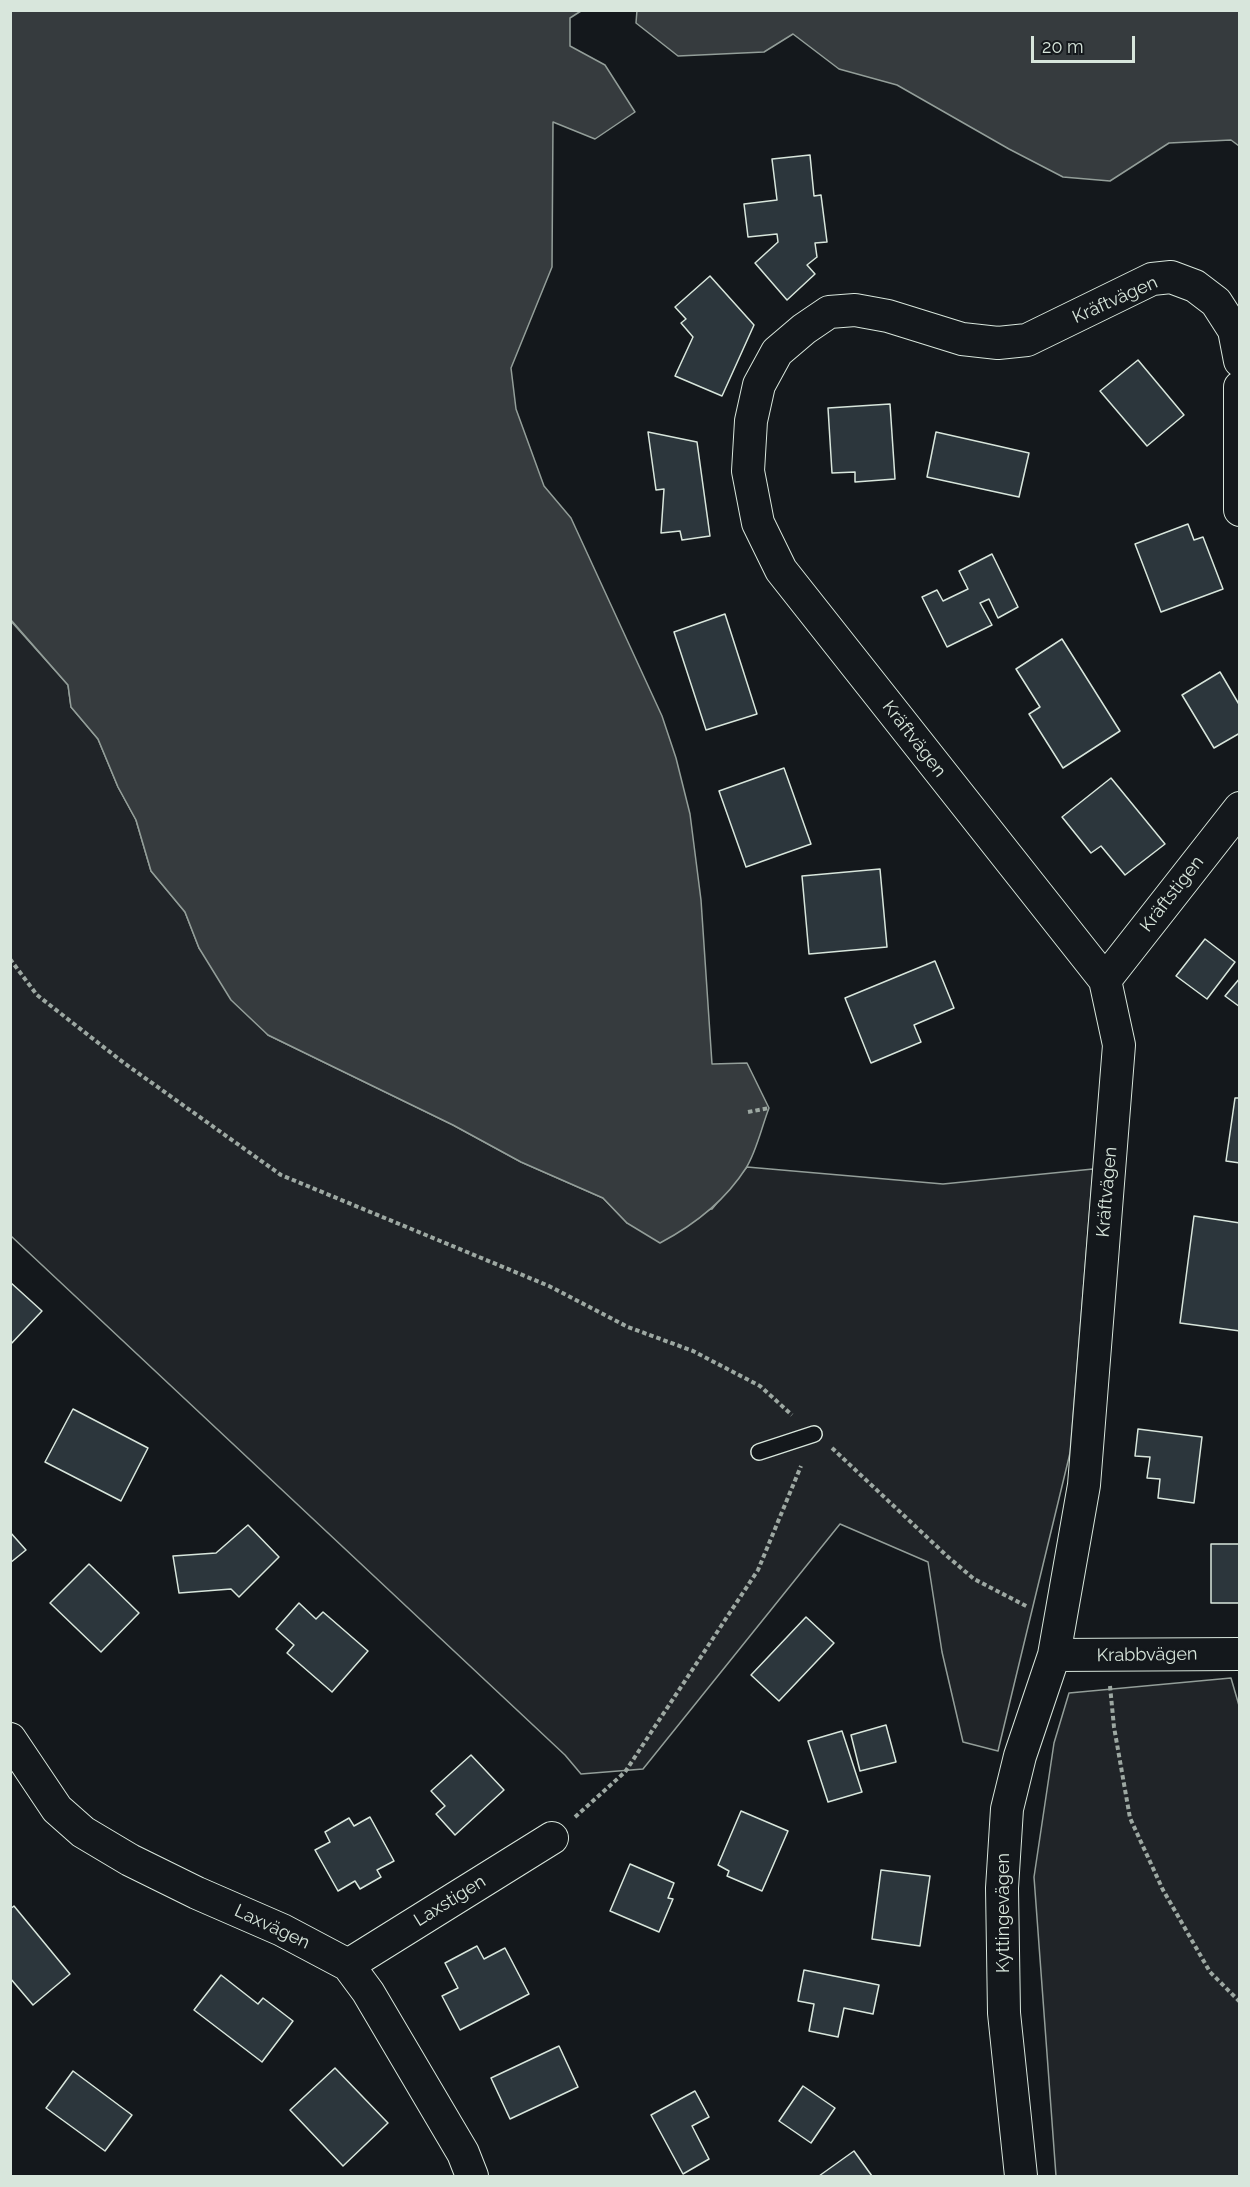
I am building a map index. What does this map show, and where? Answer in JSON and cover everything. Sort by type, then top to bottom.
[{"type":"street","name":"Kräftvägen","points":[[1054,1655],[1084,1485],[1119,1045],[1105,980],[781,570],[758,523],[748,471],[751,421],[759,385],[777,352],[829,312],[855,310],[888,316],[962,339],[998,343],[1018,341],[1027,340],[1152,279],[1171,277],[1195,286],[1216,302],[1234,330],[1239,361]]},
{"type":"street","points":[[1239,387],[1239,510]]},
{"type":"street","name":"Kräftstigen","points":[[1105,980],[1239,808]]},
{"type":"street","name":"Krabbvägen","points":[[1054,1655],[1239,1654]]},
{"type":"street","name":"Kyttingevägen","points":[[1021,2176],[1005,2013],[1002,1888],[1007,1809],[1020,1756],[1054,1655]]},
{"type":"street","name":"Laxvägen","points":[[10,1739],[57,1809],[82,1832],[130,1860],[197,1893],[282,1930],[348,1965],[368,1992],[463,2153],[472,2176]]},
{"type":"street","name":"Laxstigen","points":[[348,1965],[552,1838]]},
{"type":"lane","points":[[759,1452],[814,1434]]},
{"type":"path","points":[[10,959],[37,994],[124,1063],[281,1175],[549,1286],[628,1327],[693,1351],[760,1386],[841,1455],[947,1556],[974,1578],[1034,1610]]},
{"type":"path","points":[[748,1112],[769,1108]]},
{"type":"path","points":[[552,1838],[625,1772],[758,1570],[814,1434]]},
{"type":"path","points":[[1108,1655],[1114,1727],[1130,1818],[1163,1890],[1210,1972],[1239,2002]]},
{"type":"shaded area","points":[[637,10],[1239,11],[1239,146],[1231,140],[1169,143],[1110,181],[1063,177],[897,85],[839,69],[793,34],[764,52],[678,56],[636,23]]},
{"type":"shaded area","points":[[10,11],[581,11],[570,18],[570,46],[605,65],[635,112],[595,139],[553,122],[552,267],[511,368],[516,409],[544,486],[571,518],[662,716],[676,758],[690,814],[701,900],[712,1064],[747,1063],[769,1108],[753,1155],[738,1180],[708,1211],[660,1243],[627,1223],[603,1198],[521,1162],[453,1125],[268,1035],[231,1000],[199,948],[185,912],[151,871],[136,820],[118,787],[98,739],[71,707],[68,685],[11,620]]},
{"type":"shaded area","points":[[10,620],[68,685],[71,707],[98,739],[118,787],[136,820],[151,871],[185,912],[199,948],[268,1035],[453,1125],[521,1162],[603,1198],[627,1223],[712,1209],[747,1167],[943,1184],[1093,1169],[1070,1453],[998,1751],[963,1742],[942,1652],[928,1562],[840,1524],[643,1769],[581,1774],[565,1755],[11,1236]]},
{"type":"shaded area","points":[[1231,1678],[1240,1709],[1239,2176],[1056,2176],[1034,1877],[1054,1743],[1069,1693]]},
{"type":"building","points":[[810,155],[814,196],[821,195],[827,242],[815,243],[817,257],[807,265],[815,274],[787,300],[755,263],[778,242],[777,234],[748,237],[744,204],[777,200],[772,159]]},
{"type":"building","points":[[710,276],[754,325],[722,396],[675,376],[693,337],[681,323],[686,319],[675,307]]},
{"type":"building","points":[[1138,360],[1184,415],[1147,446],[1100,391]]},
{"type":"building","points":[[890,404],[895,479],[855,482],[855,472],[832,473],[828,408]]},
{"type":"building","points":[[648,432],[697,442],[710,536],[682,540],[680,531],[661,533],[664,489],[656,490]]},
{"type":"building","points":[[936,432],[1029,453],[1019,497],[927,477]]},
{"type":"building","points":[[1188,524],[1194,540],[1203,537],[1223,589],[1161,612],[1135,544]]},
{"type":"building","points":[[992,554],[1018,607],[998,618],[989,599],[980,603],[992,625],[947,647],[922,597],[937,590],[943,601],[968,589],[959,571]]},
{"type":"building","points":[[725,614],[757,714],[706,730],[674,632]]},
{"type":"building","points":[[1062,639],[1120,731],[1063,768],[1029,714],[1040,707],[1016,669]]},
{"type":"building","points":[[1220,672],[1240,706],[1240,733],[1214,748],[1182,695]]},
{"type":"building","points":[[784,768],[811,844],[746,867],[719,791]]},
{"type":"building","points":[[1111,778],[1165,844],[1125,875],[1101,846],[1091,853],[1062,817]]},
{"type":"building","points":[[880,869],[887,947],[809,954],[802,876]]},
{"type":"building","points":[[1205,939],[1235,962],[1207,999],[1176,976]]},
{"type":"building","points":[[935,961],[954,1008],[914,1025],[921,1042],[871,1063],[845,998]]},
{"type":"building","points":[[1240,978],[1240,1007],[1225,996]]},
{"type":"building","points":[[1235,1098],[1240,1098],[1240,1163],[1226,1161]]},
{"type":"building","points":[[1194,1216],[1240,1223],[1240,1331],[1180,1323]]},
{"type":"building","points":[[10,1282],[42,1311],[10,1345]]},
{"type":"building","points":[[73,1409],[148,1448],[121,1501],[45,1462]]},
{"type":"building","points":[[1138,1429],[1202,1437],[1194,1503],[1158,1498],[1160,1479],[1147,1478],[1150,1457],[1135,1456]]},
{"type":"building","points":[[248,1525],[279,1557],[239,1597],[231,1589],[179,1593],[173,1556],[216,1553]]},
{"type":"building","points":[[10,1532],[26,1550],[10,1563]]},
{"type":"building","points":[[1211,1544],[1240,1544],[1240,1603],[1211,1603]]},
{"type":"building","points":[[89,1564],[139,1613],[101,1652],[50,1603]]},
{"type":"building","points":[[299,1603],[316,1619],[323,1612],[368,1651],[332,1692],[287,1653],[294,1645],[276,1629]]},
{"type":"building","points":[[806,1617],[834,1643],[779,1701],[751,1675]]},
{"type":"building","points":[[886,1725],[896,1762],[860,1771],[851,1735]]},
{"type":"building","points":[[842,1731],[862,1792],[828,1802],[808,1741]]},
{"type":"building","points":[[471,1755],[504,1790],[455,1835],[436,1814],[445,1806],[431,1791]]},
{"type":"building","points":[[741,1811],[788,1831],[762,1891],[727,1876],[729,1871],[718,1865]]},
{"type":"building","points":[[370,1817],[394,1861],[377,1870],[381,1877],[360,1889],[355,1881],[338,1891],[315,1850],[330,1842],[325,1832],[349,1818],[354,1826]]},
{"type":"building","points":[[630,1864],[674,1883],[668,1898],[673,1899],[659,1932],[610,1911]]},
{"type":"building","points":[[881,1870],[930,1876],[920,1946],[872,1939]]},
{"type":"building","points":[[14,1906],[70,1974],[33,2005],[10,1978],[10,1909]]},
{"type":"building","points":[[477,1946],[484,1959],[505,1948],[529,1994],[460,2030],[442,1996],[458,1988],[445,1963]]},
{"type":"building","points":[[804,1970],[879,1985],[873,2014],[844,2008],[838,2037],[809,2031],[814,2004],[798,2001]]},
{"type":"building","points":[[221,1975],[258,2004],[263,1998],[293,2021],[262,2062],[194,2010]]},
{"type":"building","points":[[559,2046],[578,2087],[510,2119],[491,2078]]},
{"type":"building","points":[[335,2068],[388,2123],[343,2166],[290,2110]]},
{"type":"building","points":[[73,2071],[132,2115],[105,2151],[46,2108]]},
{"type":"building","points":[[803,2086],[835,2108],[811,2143],[779,2121]]},
{"type":"building","points":[[695,2091],[709,2117],[692,2126],[709,2159],[683,2174],[651,2115]]},
{"type":"building","points":[[854,2151],[872,2176],[819,2176]]}]
